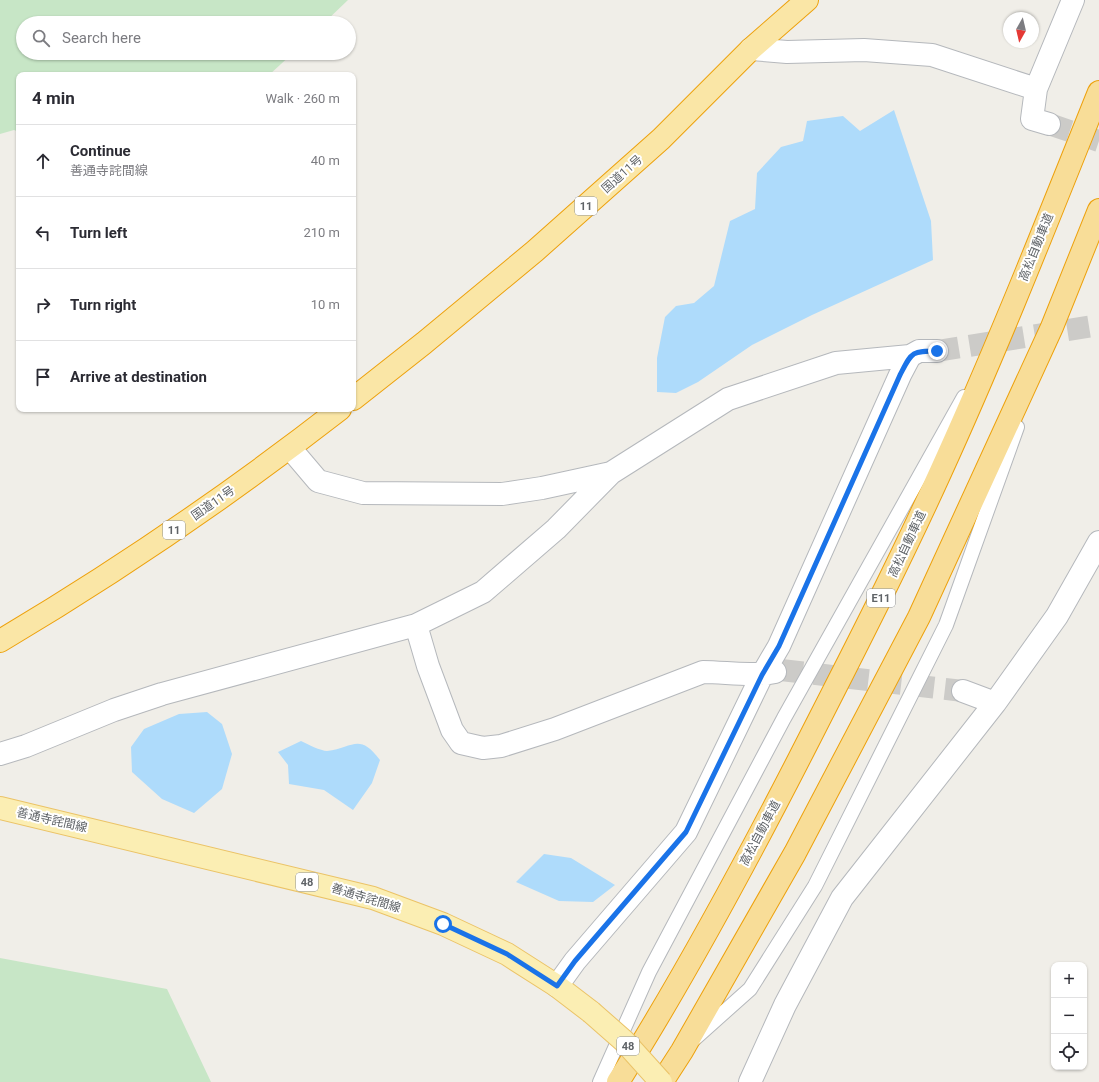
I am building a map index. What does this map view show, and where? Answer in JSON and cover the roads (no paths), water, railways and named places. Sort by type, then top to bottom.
[{"type":"highway","name":"国道11号","points":[[356,397],[424,343],[535,251],[661,139],[751,49],[807,0]]},
{"type":"highway","name":"高松自動車道","points":[[618,1082],[653,1028],[758,840],[878,606],[942,469],[1006,321],[1099,92]]},
{"type":"highway","points":[[662,1082],[682,1051],[795,853],[919,617],[1052,327],[1099,210]]},
{"type":"highway","name":"国道11号","points":[[0,641],[47,613],[168,534],[290,448],[336,412]]},
{"type":"main road","name":"善通寺詫間線","points":[[0,808],[372,898],[443,924],[507,954],[557,986],[592,1012],[624,1041],[662,1082]]},
{"type":"street","points":[[1049,124],[1032,119],[1036,89],[1073,0]]},
{"type":"street","points":[[751,49],[787,52],[864,50],[932,55],[1036,89]]},
{"type":"street","points":[[0,754],[26,746],[114,710],[162,694],[416,625],[483,592],[556,528],[611,473],[728,399],[836,363],[910,356],[919,351],[937,351]]},
{"type":"street","points":[[557,986],[575,961],[686,832],[771,673],[779,646],[900,375],[910,356]]},
{"type":"street","points":[[290,448],[318,481],[363,494],[502,494],[542,488],[611,473]]},
{"type":"street","points":[[750,1082],[785,1005],[842,898],[994,703],[1057,616],[1099,542]]},
{"type":"street","points":[[416,625],[428,666],[452,730],[461,743],[483,748],[501,746],[555,729],[702,672],[771,673]]},
{"type":"street","points":[[963,691],[994,703]]},
{"type":"lane","points":[[600,1082],[649,972],[784,718],[1006,321]]},
{"type":"lane","points":[[682,1051],[750,989],[819,879],[946,625],[1052,327]]},
{"type":"water","points":[[894,110],[931,221],[933,260],[812,315],[752,345],[698,382],[676,393],[657,392],[657,358],[665,317],[676,306],[694,303],[714,286],[730,221],[755,209],[757,173],[781,147],[803,141],[807,121],[843,116],[860,131]]},
{"type":"water","points":[[207,712],[222,724],[232,754],[222,789],[194,813],[162,799],[132,772],[131,747],[144,729],[179,714]]},
{"type":"water","points":[[301,741],[324,751],[361,744],[367,746],[373,751],[380,760],[372,783],[353,810],[324,790],[289,784],[288,765],[278,752]]},
{"type":"water","points":[[544,854],[571,858],[615,885],[593,902],[559,901],[516,882]]},
{"type":"tunnel","points":[[1049,124],[1099,141]]},
{"type":"tunnel","points":[[937,351],[1099,325]]},
{"type":"tunnel","points":[[781,670],[963,691]]}]
